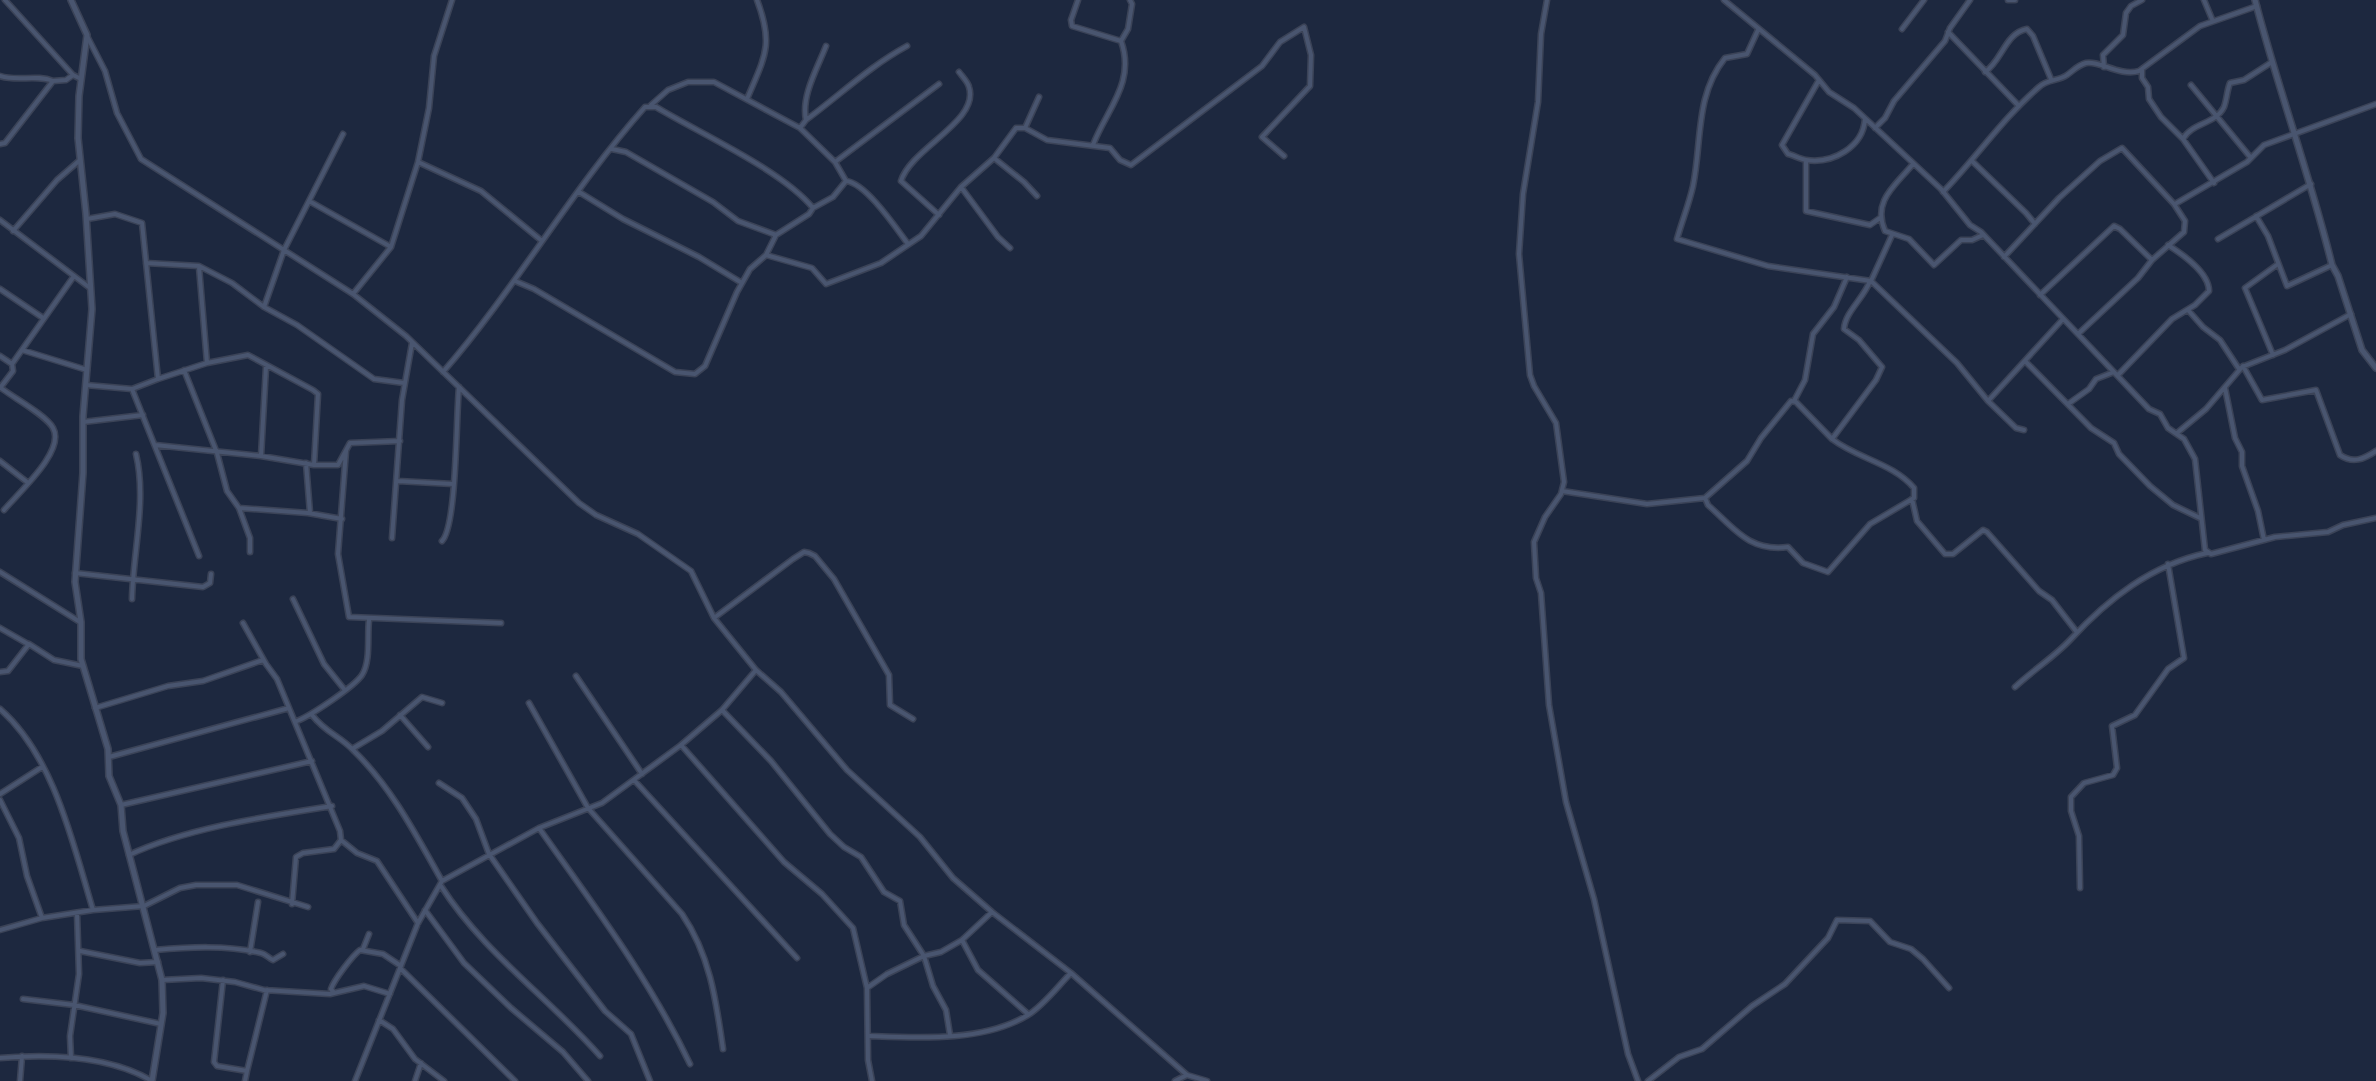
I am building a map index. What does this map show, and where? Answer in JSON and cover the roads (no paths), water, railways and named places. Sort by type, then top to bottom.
[{"type":"street","points":[[5,0],[73,75],[81,79]]},
{"type":"street","points":[[72,0],[105,71],[117,113],[141,159],[352,294],[412,342],[579,503],[596,515],[638,534],[691,571],[714,618],[756,670],[781,692],[847,770],[920,837],[953,878],[992,912],[1071,973],[1187,1075],[1207,1081]]},
{"type":"street","points":[[352,294],[391,247],[418,162],[429,108],[434,56],[452,0]]},
{"type":"street","points":[[747,99],[762,62],[768,35],[757,0]]},
{"type":"street","points":[[1078,0],[1071,20],[1072,26],[1121,41]]},
{"type":"street","points":[[1121,41],[1128,29],[1132,4],[1130,0]]},
{"type":"street","points":[[1547,0],[1541,34],[1538,102],[1523,194],[1519,254],[1530,375],[1537,393],[1556,423],[1564,482],[1562,492],[1545,517],[1533,542],[1536,578],[1541,593],[1549,705],[1566,802],[1594,899],[1628,1054],[1638,1081]]},
{"type":"street","points":[[1724,0],[1819,80],[1829,92],[1865,118],[1943,192],[1970,225],[1983,235],[2149,409],[2162,417],[2168,428],[2184,439],[2195,459],[2202,546],[2207,552]]},
{"type":"street","points":[[1902,29],[1924,0]]},
{"type":"street","points":[[1875,128],[1887,115],[1894,101],[1945,41],[1948,32],[1970,0]]},
{"type":"street","points":[[2008,0],[2014,0]]},
{"type":"street","points":[[2104,67],[2103,55],[2123,35],[2126,13],[2131,6],[2142,0]]},
{"type":"street","points":[[2204,0],[2212,19]]},
{"type":"street","points":[[1943,192],[2019,106],[2051,79],[2066,76],[2072,69],[2091,62],[2132,73],[2212,19],[2256,3],[2293,134],[2311,183],[2332,265],[2338,276],[2362,350],[2376,368]]},
{"type":"street","points":[[766,255],[812,268],[826,284],[881,263],[927,231],[961,187],[994,158],[1016,128],[1025,128],[1047,140],[1110,148],[1120,160],[1131,165],[1262,66],[1280,42],[1304,27],[1311,55],[1310,86],[1262,137],[1284,156]]},
{"type":"street","points":[[1985,72],[1997,60],[2011,38],[2027,29],[2033,36],[2051,79]]},
{"type":"street","points":[[1758,30],[1747,54],[1725,58],[1709,83],[1703,104],[1693,185],[1677,239],[1768,266],[1871,281],[1957,363],[1988,400],[2016,428],[2024,430]]},
{"type":"street","points":[[1948,32],[2019,106]]},
{"type":"street","points":[[0,1058],[22,1056],[71,1058],[123,1069],[152,1081],[161,1024],[162,980],[123,831],[121,805],[109,776],[109,757],[83,666],[75,573],[92,309],[87,219],[78,138],[81,79],[87,35]]},
{"type":"street","points":[[1093,145],[1118,96],[1125,51],[1121,41]]},
{"type":"street","points":[[806,120],[804,109],[806,99],[826,46]]},
{"type":"street","points":[[800,128],[806,120],[879,62],[907,46]]},
{"type":"street","points":[[2183,139],[2190,130],[2216,116],[2223,108],[2230,83],[2244,80],[2272,62]]},
{"type":"street","points":[[2142,68],[2142,78],[2148,87],[2149,99],[2161,117],[2183,139],[2214,183]]},
{"type":"street","points":[[939,215],[901,181],[928,145],[967,112],[971,100],[969,87],[959,72]]},
{"type":"street","points":[[0,76],[7,78],[42,76],[53,81],[66,80],[73,75]]},
{"type":"street","points":[[1819,80],[1782,145],[1788,154],[1806,160],[1826,158],[1847,152],[1863,133],[1865,118]]},
{"type":"street","points":[[2,142],[53,81]]},
{"type":"street","points":[[443,372],[515,281],[542,241],[641,112],[668,90],[688,82],[714,82],[800,128],[835,162],[846,181]]},
{"type":"street","points":[[835,162],[939,84]]},
{"type":"street","points":[[2191,85],[2251,158]]},
{"type":"street","points":[[1025,128],[1031,120],[1039,97]]},
{"type":"street","points":[[2174,204],[2214,183],[2251,158],[2264,145],[2376,104]]},
{"type":"street","points":[[650,106],[692,126],[766,171],[813,208]]},
{"type":"street","points":[[264,307],[284,250],[343,134]]},
{"type":"street","points":[[2003,257],[2059,198],[2100,161],[2119,148],[2126,149],[2174,204],[2186,225],[2184,232],[2152,260],[2138,278],[2078,334]]},
{"type":"street","points":[[612,149],[626,152],[713,202],[738,221],[776,235]]},
{"type":"street","points":[[994,158],[1024,182],[1037,196]]},
{"type":"street","points":[[13,231],[57,180],[81,160]]},
{"type":"street","points":[[1806,160],[1806,212],[1870,225],[1881,217]]},
{"type":"street","points":[[1972,161],[2035,224]]},
{"type":"street","points":[[418,162],[481,191],[542,241]]},
{"type":"street","points":[[1913,164],[1882,203],[1881,217],[1885,231],[1909,239],[1934,265],[1961,240],[1972,240],[1983,235]]},
{"type":"street","points":[[846,181],[854,182],[884,213],[908,244]]},
{"type":"street","points":[[515,281],[534,289],[675,372],[690,375],[701,371],[705,366],[742,284],[758,260],[766,255],[776,235],[832,197],[846,181]]},
{"type":"street","points":[[2218,239],[2311,183]]},
{"type":"street","points":[[961,187],[998,237],[1010,248]]},
{"type":"street","points":[[579,192],[616,215],[699,257],[742,284]]},
{"type":"street","points":[[309,201],[391,247]]},
{"type":"street","points":[[87,219],[115,214],[142,223],[158,379]]},
{"type":"street","points":[[2256,216],[2268,236],[2284,281],[2289,287],[2332,265]]},
{"type":"street","points":[[0,220],[90,288]]},
{"type":"street","points":[[2040,296],[2114,226],[2152,260]]},
{"type":"street","points":[[1832,439],[1876,380],[1882,367],[1859,340],[1844,329],[1847,317],[1866,291],[1892,235]]},
{"type":"street","points":[[2068,404],[2089,389],[2096,379],[2116,373],[2172,319],[2188,310],[2207,294],[2209,285],[2182,253],[2168,245]]},
{"type":"street","points":[[146,263],[199,266],[232,283],[264,307],[297,325],[374,379],[404,383]]},
{"type":"street","points":[[2273,355],[2245,288],[2278,264]]},
{"type":"street","points":[[199,266],[207,363]]},
{"type":"street","points":[[4,510],[52,453],[55,434],[47,421],[1,388],[13,371],[12,364],[74,276]]},
{"type":"street","points":[[1562,492],[1647,504],[1705,498],[1747,461],[1761,438],[1794,401],[1803,386],[1813,334],[1834,308],[1843,283],[1848,277]]},
{"type":"street","points":[[0,289],[43,318]]},
{"type":"street","points":[[2188,310],[2203,327],[2220,340],[2262,400],[2316,390],[2340,455],[2355,461],[2376,451]]},
{"type":"street","points":[[2177,433],[2206,409],[2241,368],[2273,355],[2351,314]]},
{"type":"street","points":[[1988,400],[2063,319]]},
{"type":"street","points":[[392,538],[404,383],[412,342]]},
{"type":"street","points":[[22,350],[87,370]]},
{"type":"street","points":[[86,385],[132,389],[207,363],[248,355],[318,394],[314,465]]},
{"type":"street","points":[[0,356],[12,364]]},
{"type":"street","points":[[2025,361],[2091,428],[2114,443],[2119,454],[2150,486],[2173,505],[2200,518]]},
{"type":"street","points":[[261,456],[266,367]]},
{"type":"street","points":[[184,370],[217,453],[227,491],[239,508],[250,538],[250,552]]},
{"type":"street","points":[[442,541],[449,529],[459,387]]},
{"type":"street","points":[[2225,387],[2235,438],[2242,452],[2242,466],[2258,511],[2264,540]]},
{"type":"street","points":[[132,389],[199,556]]},
{"type":"street","points":[[1794,401],[1832,439],[1867,459],[1899,472],[1914,488],[1912,499],[1917,521],[1945,555],[1953,554],[1983,530],[1987,532],[2039,591],[2052,600],[2076,631]]},
{"type":"street","points":[[83,422],[143,415]]},
{"type":"street","points":[[155,445],[261,456],[314,465],[338,465],[351,443],[400,441]]},
{"type":"street","points":[[346,452],[338,554],[349,617],[369,620],[501,623]]},
{"type":"street","points":[[132,599],[138,514],[139,468],[136,454]]},
{"type":"street","points":[[0,461],[27,482]]},
{"type":"street","points":[[306,463],[310,513]]},
{"type":"street","points":[[398,481],[453,484]]},
{"type":"street","points":[[1705,498],[1708,506],[1750,543],[1788,547],[1803,563],[1828,572],[1870,524],[1912,499]]},
{"type":"street","points":[[239,508],[310,513],[342,519]]},
{"type":"street","points":[[2015,687],[2123,591],[2168,564],[2207,552],[2211,554],[2264,540],[2328,532],[2343,525],[2376,518]]},
{"type":"street","points":[[714,618],[793,559],[804,552],[809,553],[823,564],[834,579],[877,658],[887,670],[890,705],[913,719]]},
{"type":"street","points":[[2080,888],[2079,836],[2071,812],[2071,796],[2084,783],[2113,775],[2117,768],[2112,726],[2135,715],[2168,669],[2184,658],[2168,564]]},
{"type":"street","points":[[0,572],[81,622]]},
{"type":"street","points":[[75,573],[203,587],[210,583],[211,574]]},
{"type":"street","points":[[294,599],[324,664],[344,689]]},
{"type":"street","points":[[297,721],[312,715],[362,675],[368,655],[369,620]]},
{"type":"street","points":[[243,623],[263,660],[277,679],[297,721],[332,806],[341,840],[357,853],[377,861],[418,923]]},
{"type":"street","points":[[0,628],[54,660],[83,666]]},
{"type":"street","points":[[0,672],[8,671],[29,644]]},
{"type":"street","points":[[95,708],[168,686],[203,681],[263,660]]},
{"type":"street","points":[[355,1081],[418,923],[441,883],[539,828],[602,803],[681,745],[722,710],[756,670]]},
{"type":"street","points":[[576,676],[642,774]]},
{"type":"street","points":[[352,749],[382,731],[422,697],[442,703]]},
{"type":"street","points":[[529,703],[588,808],[682,914],[695,933],[706,957],[723,1048]]},
{"type":"street","points":[[109,757],[289,708]]},
{"type":"street","points":[[0,709],[12,721],[42,767],[74,841],[93,910]]},
{"type":"street","points":[[722,710],[771,761],[830,834],[844,847],[861,857],[884,892],[900,902],[904,925],[924,956],[933,986],[946,1011],[950,1035]]},
{"type":"street","points":[[312,715],[324,729],[352,749],[400,807],[459,915],[484,944],[552,1004],[600,1056]]},
{"type":"street","points":[[400,716],[428,747]]},
{"type":"street","points":[[681,745],[784,862],[822,894],[853,928],[867,988],[870,1036],[868,1060],[872,1081]]},
{"type":"street","points":[[121,805],[254,772],[312,761]]},
{"type":"street","points":[[0,794],[42,767]]},
{"type":"street","points":[[634,780],[797,958]]},
{"type":"street","points":[[439,783],[462,798],[476,819],[489,854],[605,1011],[631,1034],[650,1081]]},
{"type":"street","points":[[0,800],[19,838],[27,876],[42,918]]},
{"type":"street","points":[[129,855],[151,845],[223,827],[332,806]]},
{"type":"street","points":[[539,828],[641,973],[675,1031],[690,1064]]},
{"type":"street","points":[[292,904],[297,857],[303,853],[334,849],[341,840]]},
{"type":"street","points":[[0,930],[42,918],[93,910],[144,906],[180,888],[221,883],[248,888],[292,904],[308,907]]},
{"type":"street","points":[[250,952],[258,902]]},
{"type":"street","points":[[425,910],[464,963],[511,1008],[563,1052],[588,1081]]},
{"type":"street","points":[[867,988],[887,974],[924,956],[941,952],[962,940],[992,912]]},
{"type":"street","points":[[71,1058],[80,951],[77,913]]},
{"type":"street","points":[[1648,1081],[1680,1057],[1702,1049],[1752,1006],[1785,984],[1828,938],[1837,920],[1870,921],[1890,942],[1911,949],[1923,958],[1949,988]]},
{"type":"street","points":[[363,950],[369,934]]},
{"type":"street","points":[[962,940],[978,970],[1028,1014]]},
{"type":"street","points":[[155,950],[188,947],[263,953],[273,960],[283,954]]},
{"type":"street","points":[[334,993],[331,989],[334,981],[341,976],[356,952],[363,950],[383,954],[400,967],[515,1081]]},
{"type":"street","points":[[80,951],[140,963],[158,962]]},
{"type":"street","points":[[870,1036],[950,1035],[988,1031],[1028,1014],[1071,973]]},
{"type":"street","points":[[162,980],[223,980],[267,990],[322,994],[364,986],[390,993]]},
{"type":"street","points":[[223,980],[214,1062],[217,1066],[247,1071]]},
{"type":"street","points":[[245,1081],[267,990]]},
{"type":"street","points":[[23,999],[74,1005],[161,1024]]},
{"type":"street","points":[[379,1020],[393,1029],[411,1054],[444,1081]]},
{"type":"street","points":[[20,1081],[22,1056]]},
{"type":"street","points":[[415,1081],[421,1063]]},
{"type":"street","points":[[1175,1081],[1187,1075]]}]
